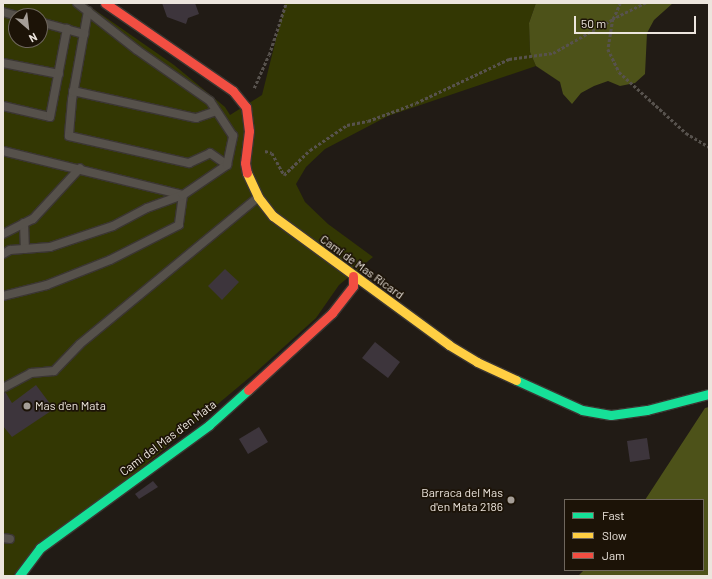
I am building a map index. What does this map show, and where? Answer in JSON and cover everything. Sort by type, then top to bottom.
[{"type":"street","points":[[105,3],[233,91],[246,107]]},
{"type":"street","name":"Camí de Mas Ricard","points":[[246,107],[249,131],[245,163],[248,178],[258,197],[273,216],[448,345],[477,362],[582,410],[611,415],[648,410],[709,394]]},
{"type":"street","name":"Camí del Mas d'en Mata","points":[[19,576],[40,548],[215,420],[332,313],[353,286],[353,276]]},
{"type":"lane","points":[[3,254],[10,250],[50,247],[113,226],[147,208],[183,195],[227,165],[233,136],[210,101],[137,50],[78,3]]},
{"type":"lane","points":[[88,11],[73,91],[69,136],[189,163],[210,153],[227,165]]},
{"type":"lane","points":[[48,24],[84,34]]},
{"type":"lane","points":[[3,106],[50,117],[67,29]]},
{"type":"lane","points":[[3,63],[59,74]]},
{"type":"lane","points":[[73,91],[196,118],[216,111]]},
{"type":"lane","points":[[3,151],[80,168],[183,195]]},
{"type":"lane","points":[[3,234],[33,219],[80,168]]},
{"type":"lane","points":[[3,296],[47,285],[110,260],[179,225],[183,195]]},
{"type":"lane","points":[[3,388],[31,373],[54,371],[80,344],[258,197]]},
{"type":"lane","points":[[24,223],[25,249]]},
{"type":"path","points":[[246,107],[269,55],[286,3]]},
{"type":"path","points":[[620,3],[613,19],[608,49],[619,72],[686,133],[709,147]]},
{"type":"path","points":[[247,146],[272,152],[284,175],[310,150],[347,125],[368,121],[416,103],[509,59],[553,53],[613,19],[646,3]]},
{"type":"green space","points":[[3,3],[85,3],[174,65],[225,107],[230,115],[262,95],[285,3],[536,3],[529,23],[530,52],[536,66],[388,116],[325,149],[306,167],[296,184],[305,202],[328,224],[373,257],[339,285],[316,318],[256,372],[13,576],[3,576]]},
{"type":"green space","points":[[536,3],[673,3],[654,20],[647,33],[645,74],[635,83],[620,86],[608,81],[594,86],[581,93],[572,104],[563,94],[560,82],[536,66],[530,52],[529,23]]},
{"type":"green space","points":[[709,407],[709,576],[578,576],[583,571],[704,571],[704,499],[646,499],[705,408]]},
{"type":"building","points":[[162,3],[195,3],[199,14],[188,18],[186,24],[167,17]]},
{"type":"building","points":[[225,269],[239,282],[222,300],[208,286]]},
{"type":"building","points":[[375,342],[400,362],[388,378],[362,358]]},
{"type":"building","name":"Mas d'en Mata","points":[[36,385],[54,409],[12,437],[3,426],[3,393],[6,393],[12,403]]},
{"type":"building","points":[[259,427],[268,442],[248,454],[239,439]]},
{"type":"building","points":[[647,438],[650,459],[630,462],[627,441]]},
{"type":"building","points":[[153,481],[158,487],[139,499],[135,494]]},
{"type":"traffic: fast","points":[[516,380],[582,410],[611,415],[647,410],[709,394]]},
{"type":"traffic: fast","points":[[19,576],[40,548],[209,425],[248,390]]},
{"type":"traffic: slow","points":[[247,173],[258,197],[273,216],[449,345],[477,362],[516,380]]},
{"type":"traffic: jam","points":[[105,3],[233,91],[246,107],[249,131],[245,163],[247,173]]},
{"type":"traffic: jam","points":[[248,390],[332,313],[353,286],[353,276]]},
{"type":"place","name":"Mas d'en Mata","points":[[27,406]]},
{"type":"place","name":"Barraca del Mas d'en Mata 2186","points":[[511,500]]}]
